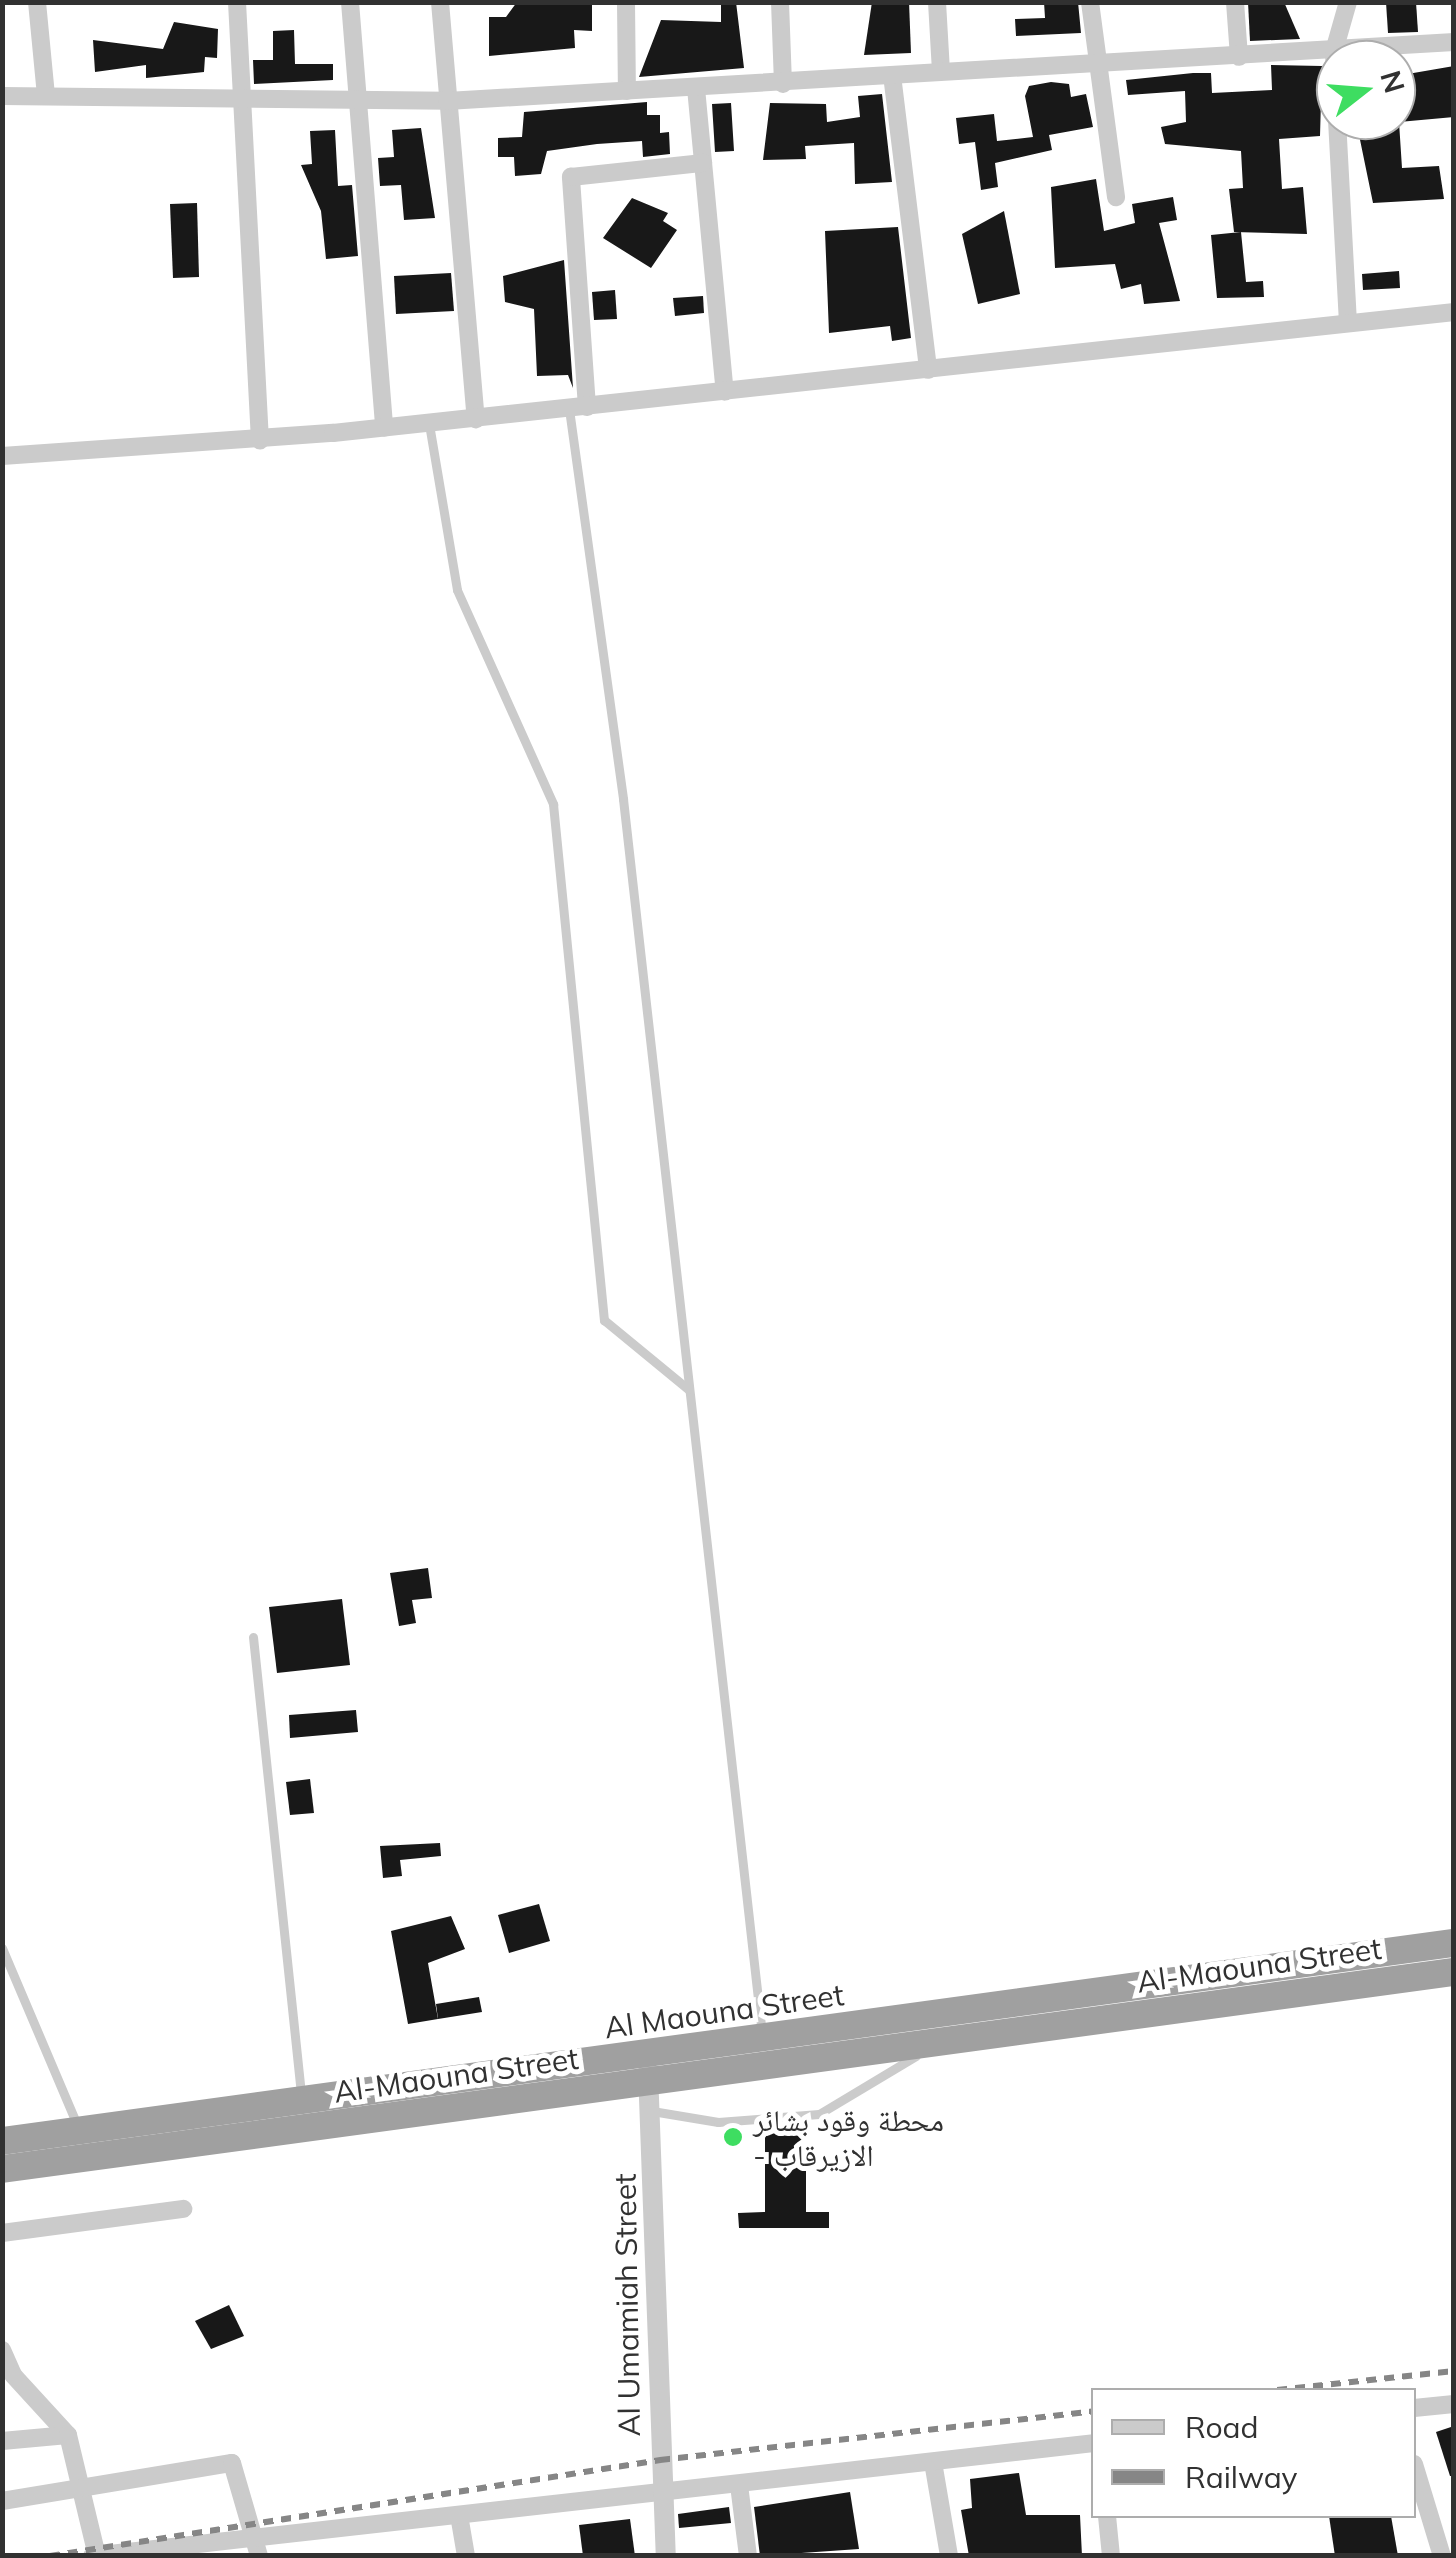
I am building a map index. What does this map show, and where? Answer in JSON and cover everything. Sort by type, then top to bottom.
[{"type":"highway","name":"Al Maouna Street","points":[[2,2142],[648,2067],[762,2039],[1454,1943]]},
{"type":"highway","name":"Al-Maouna Street","points":[[2,2169],[648,2067],[940,2042],[1454,1972]]},
{"type":"street","points":[[37,2],[46,96]]},
{"type":"street","points":[[237,2],[260,440]]},
{"type":"street","points":[[350,2],[384,428]]},
{"type":"street","points":[[440,2],[476,418]]},
{"type":"street","points":[[626,2],[628,92]]},
{"type":"street","points":[[780,2],[783,84]]},
{"type":"street","points":[[937,2],[941,72]]},
{"type":"street","points":[[1090,2],[1116,197]]},
{"type":"street","points":[[1235,2],[1238,57]]},
{"type":"street","points":[[1337,40],[1348,2]]},
{"type":"street","points":[[1416,45],[1454,42]]},
{"type":"street","points":[[2,96],[243,103],[447,100],[1316,52]]},
{"type":"street","points":[[892,74],[928,370]]},
{"type":"street","points":[[696,88],[725,392]]},
{"type":"street","points":[[1337,140],[1348,322]]},
{"type":"street","points":[[578,408],[571,177],[703,162]]},
{"type":"street","points":[[2,456],[260,440],[429,424],[1454,312]]},
{"type":"street","name":"Al Umamiah Street","points":[[648,2067],[660,2496],[666,2556]]},
{"type":"street","points":[[2,2233],[183,2209]]},
{"type":"street","points":[[2,2350],[68,2435],[95,2555],[254,2535],[660,2496],[1091,2443]]},
{"type":"street","points":[[1416,2408],[1454,2404]]},
{"type":"street","points":[[2,2440],[68,2435]]},
{"type":"street","points":[[933,2462],[949,2556]]},
{"type":"street","points":[[2,2501],[80,2484],[232,2463],[260,2556]]},
{"type":"street","points":[[1416,2471],[1442,2556]]},
{"type":"street","points":[[739,2486],[748,2556]]},
{"type":"street","points":[[460,2515],[466,2556]]},
{"type":"street","points":[[1107,2518],[1111,2556]]},
{"type":"lane","points":[[578,408],[762,2039]]},
{"type":"lane","points":[[429,424],[457,590],[553,804],[604,1320],[688,1389]]},
{"type":"lane","points":[[253,1637],[301,2105]]},
{"type":"lane","points":[[2,1948],[80,2132]]},
{"type":"lane","points":[[652,2111],[718,2122],[819,2114],[940,2042]]},
{"type":"building","points":[[517,2],[592,2],[592,31],[574,30],[575,48],[489,56],[489,17],[506,17]]},
{"type":"building","points":[[721,2],[736,2],[744,68],[639,77],[661,20],[721,22]]},
{"type":"building","points":[[872,2],[909,2],[911,53],[864,55]]},
{"type":"building","points":[[1044,2],[1078,2],[1081,33],[1016,36],[1015,19],[1045,18]]},
{"type":"building","points":[[1248,2],[1284,2],[1300,39],[1250,41]]},
{"type":"building","points":[[1386,2],[1416,2],[1418,32],[1388,33]]},
{"type":"building","points":[[174,22],[218,29],[217,58],[205,57],[204,72],[146,78],[146,65],[95,72],[93,40],[163,49]]},
{"type":"building","points":[[294,30],[295,64],[333,64],[333,80],[254,84],[253,60],[273,60],[273,31]]},
{"type":"building","points":[[1271,65],[1316,66],[1316,136],[1279,139],[1282,189],[1303,187],[1307,234],[1234,232],[1229,189],[1243,188],[1241,151],[1165,144],[1161,127],[1186,122],[1185,91],[1128,95],[1126,80],[1211,73],[1212,93],[1272,90]]},
{"type":"building","points":[[1454,66],[1454,117],[1416,120],[1416,73]]},
{"type":"building","points":[[1069,84],[1071,97],[1086,94],[1093,127],[1049,135],[1052,150],[995,163],[998,187],[981,190],[975,142],[959,144],[956,118],[994,114],[997,141],[1033,137],[1025,96],[1029,86]]},
{"type":"building","points":[[882,94],[892,182],[855,184],[854,143],[805,146],[806,159],[763,160],[770,103],[826,104],[827,122],[860,117],[858,96]]},
{"type":"building","points":[[647,102],[647,115],[660,115],[660,133],[669,132],[670,154],[643,157],[642,141],[547,151],[541,174],[515,176],[514,157],[498,157],[498,138],[522,137],[524,112]]},
{"type":"building","points":[[731,103],[734,151],[715,152],[712,104]]},
{"type":"building","points":[[421,128],[435,218],[404,220],[401,185],[380,186],[378,158],[394,157],[392,130]]},
{"type":"building","points":[[335,130],[338,186],[352,185],[358,256],[326,259],[321,211],[301,165],[312,164],[310,131]]},
{"type":"building","points":[[1360,140],[1400,140],[1402,168],[1439,166],[1444,199],[1373,203]]},
{"type":"building","points":[[1096,179],[1104,231],[1135,223],[1132,204],[1173,197],[1177,220],[1159,223],[1180,301],[1144,304],[1141,284],[1121,289],[1115,264],[1055,268],[1051,187]]},
{"type":"building","points":[[632,198],[668,213],[663,221],[677,230],[651,268],[603,238]]},
{"type":"building","points":[[197,203],[199,277],[173,278],[170,204]]},
{"type":"building","points":[[1004,211],[1020,294],[978,304],[962,234]]},
{"type":"building","points":[[898,227],[911,338],[892,341],[890,326],[829,333],[825,231]]},
{"type":"building","points":[[1241,232],[1246,282],[1263,281],[1264,297],[1217,298],[1211,235]]},
{"type":"building","points":[[564,260],[573,388],[568,375],[537,376],[534,309],[505,302],[503,276]]},
{"type":"building","points":[[1399,271],[1400,288],[1363,290],[1362,274]]},
{"type":"building","points":[[451,273],[454,311],[396,314],[394,276]]},
{"type":"building","points":[[615,290],[617,319],[594,320],[592,292]]},
{"type":"building","points":[[703,296],[704,313],[675,316],[673,298]]},
{"type":"building","points":[[428,1568],[432,1598],[412,1600],[416,1623],[399,1626],[390,1573]]},
{"type":"building","points":[[342,1599],[350,1665],[277,1673],[269,1607]]},
{"type":"building","points":[[356,1710],[358,1732],[290,1738],[289,1715]]},
{"type":"building","points":[[310,1779],[314,1813],[290,1815],[286,1782]]},
{"type":"building","points":[[440,1843],[441,1856],[400,1860],[402,1876],[383,1878],[380,1846]]},
{"type":"building","points":[[539,1904],[550,1941],[509,1953],[498,1915]]},
{"type":"building","points":[[451,1916],[465,1949],[428,1963],[438,2019],[408,2024],[391,1931]]},
{"type":"building","points":[[479,1997],[482,2012],[438,2019],[436,2004]]},
{"type":"building","points":[[806,2125],[806,2212],[829,2212],[829,2228],[739,2228],[738,2213],[765,2212],[765,2126]]},
{"type":"building","points":[[229,2305],[244,2336],[211,2349],[195,2321]]},
{"type":"building","points":[[1454,2426],[1454,2476],[1450,2476],[1436,2432]]},
{"type":"building","points":[[1019,2473],[1026,2515],[1080,2515],[1082,2556],[969,2556],[961,2510],[972,2508],[970,2479]]},
{"type":"building","points":[[850,2492],[859,2549],[760,2556],[754,2507]]},
{"type":"building","points":[[729,2507],[731,2523],[679,2528],[678,2514]]},
{"type":"building","points":[[1329,2518],[1391,2518],[1398,2556],[1335,2556]]},
{"type":"building","points":[[630,2519],[635,2556],[583,2556],[579,2525]]},
{"type":"railway","points":[[1296,2388],[1454,2371]]},
{"type":"railway","points":[[50,2556],[660,2460],[1091,2411]]},
{"type":"place","name":"محطة وقود بشائر - الازيرقاب","points":[[733,2137]]}]
